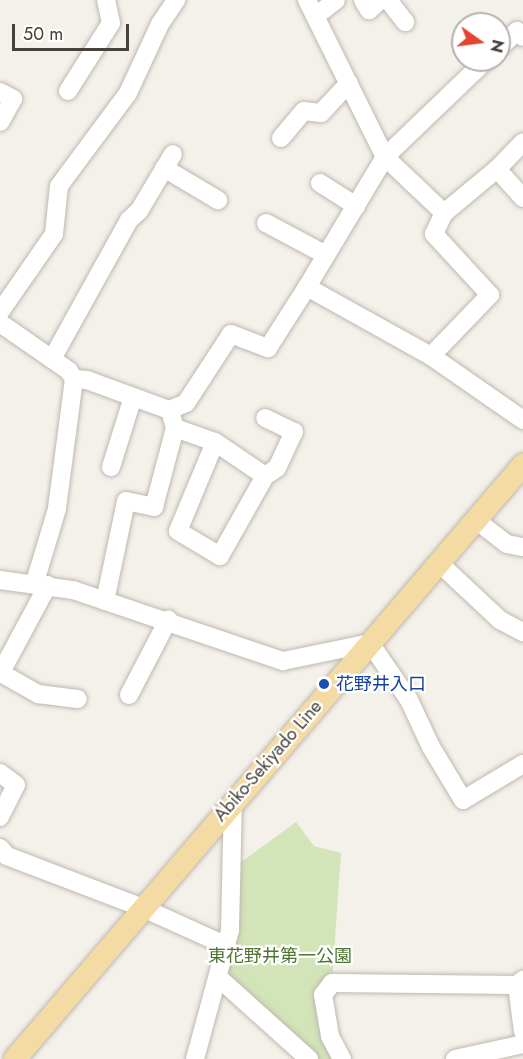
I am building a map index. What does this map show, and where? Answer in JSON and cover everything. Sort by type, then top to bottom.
[{"type":"main road","name":"Abiko-Sekiyado Line","points":[[15,1059],[523,465]]},
{"type":"street","points":[[68,91],[111,23],[106,0]]},
{"type":"street","points":[[0,312],[54,234],[59,186],[128,93],[160,24],[176,0]]},
{"type":"street","points":[[336,0],[311,8],[385,157],[444,213]]},
{"type":"street","points":[[363,0],[369,10],[380,0]]},
{"type":"street","points":[[388,0],[405,22]]},
{"type":"street","points":[[511,37],[517,31],[523,37]]},
{"type":"street","points":[[0,323],[52,359],[74,379],[87,380],[169,410],[186,403],[231,334],[268,348],[385,157],[474,72]]},
{"type":"street","points":[[281,138],[304,111],[321,113],[349,82]]},
{"type":"street","points":[[0,92],[13,99],[0,122]]},
{"type":"street","points":[[431,356],[490,295],[434,234],[444,213],[497,170],[523,142]]},
{"type":"street","points":[[52,359],[129,220],[139,211],[168,161],[218,200]]},
{"type":"street","points":[[497,170],[523,198]]},
{"type":"street","points":[[320,183],[356,206]]},
{"type":"street","points":[[266,223],[326,255]]},
{"type":"street","points":[[307,287],[431,356],[523,420]]},
{"type":"street","points":[[74,379],[57,509],[41,585],[2,666],[38,694],[78,699]]},
{"type":"street","points":[[111,467],[133,398]]},
{"type":"street","points":[[105,601],[126,501],[154,507],[175,428],[169,410]]},
{"type":"street","points":[[215,442],[178,531],[220,556],[264,476],[277,468],[294,432],[265,418]]},
{"type":"street","points":[[175,428],[215,442],[264,476]]},
{"type":"street","points":[[476,520],[507,543],[523,546]]},
{"type":"street","points":[[438,562],[500,620],[523,632]]},
{"type":"street","points":[[0,580],[41,585],[105,601],[168,620],[283,661],[370,643],[409,700],[431,747],[463,800],[523,764]]},
{"type":"street","points":[[129,695],[168,620]]},
{"type":"street","points":[[0,773],[16,784],[0,817]]},
{"type":"street","points":[[195,1059],[220,979],[227,946],[233,802]]},
{"type":"street","points":[[0,848],[7,856],[143,908],[227,946]]},
{"type":"street","points":[[220,979],[309,1059]]},
{"type":"street","points":[[342,1059],[330,1036],[323,995],[332,983],[520,983],[523,1032]]},
{"type":"street","points":[[455,1059],[523,1044]]},
{"type":"green space","name":"東花野井第一公園","points":[[296,822],[314,846],[341,853],[332,983],[325,987],[342,1059],[309,1059],[220,979],[233,868]]},
{"type":"place","name":"花野井入口","points":[[324,684]]}]
